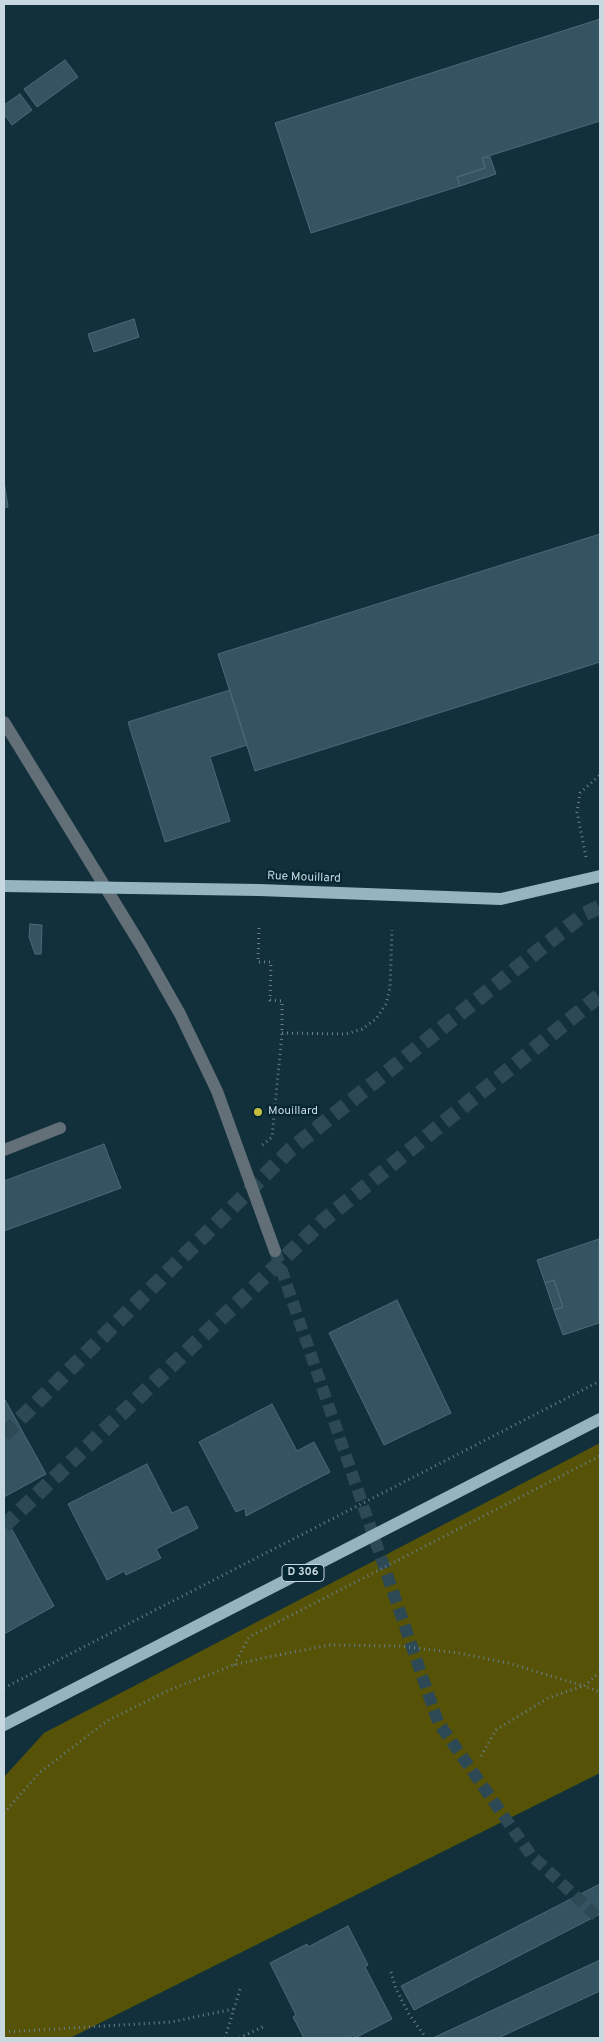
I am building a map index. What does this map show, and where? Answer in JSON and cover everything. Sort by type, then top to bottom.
[{"type":"main road","name":"Rue Mouillard","points":[[4,886],[259,890],[501,899],[596,877]]},
{"type":"main road","name":"D 306","points":[[4,1725],[600,1419]]},
{"type":"lane","points":[[4,722],[142,947],[180,1014],[214,1085],[275,1251]]},
{"type":"lane","points":[[4,1150],[60,1128]]},
{"type":"path","points":[[596,877],[577,812],[580,793],[600,775]]},
{"type":"path","points":[[259,928],[258,962],[271,962],[270,1000],[282,1000],[282,1033],[272,1137],[261,1146]]},
{"type":"path","points":[[282,1033],[346,1034],[362,1029],[376,1019],[386,1004],[390,988],[392,930]]},
{"type":"path","points":[[4,1688],[600,1381]]},
{"type":"path","points":[[234,1665],[249,1637],[600,1456]]},
{"type":"path","points":[[4,1813],[39,1773],[108,1721],[169,1690],[234,1665],[330,1645],[399,1646],[458,1653],[499,1661],[600,1692]]},
{"type":"path","points":[[481,1756],[496,1730],[548,1698],[584,1686],[600,1672]]},
{"type":"path","points":[[392,1972],[396,1989],[408,2014],[426,2038]]},
{"type":"path","points":[[225,2038],[240,1986]]},
{"type":"path","points":[[4,2032],[171,2022],[234,2009]]},
{"type":"path","points":[[239,2038],[265,2026]]},
{"type":"shaded area","points":[[600,1443],[600,1773],[70,2038],[4,2038],[4,1777],[44,1733]]},
{"type":"building","points":[[600,19],[600,121],[482,158],[485,168],[457,177],[460,186],[311,233],[275,123]]},
{"type":"building","points":[[65,60],[78,77],[37,107],[24,89]]},
{"type":"building","points":[[20,94],[32,110],[12,125],[4,114],[4,105]]},
{"type":"building","points":[[490,157],[496,174],[460,186],[457,177],[485,168],[482,158]]},
{"type":"building","points":[[134,319],[139,337],[94,352],[88,334]]},
{"type":"building","points":[[4,481],[8,507],[4,508]]},
{"type":"building","points":[[600,534],[600,662],[255,771],[218,654]]},
{"type":"building","points":[[230,690],[247,745],[210,757],[230,821],[165,842],[128,722]]},
{"type":"building","points":[[30,924],[42,925],[41,954],[35,954],[29,937]]},
{"type":"building","points":[[104,1144],[121,1188],[4,1231],[4,1181]]},
{"type":"building","points":[[599,1239],[599,1323],[563,1335],[554,1310],[563,1307],[554,1280],[545,1283],[537,1260]]},
{"type":"building","points":[[554,1280],[563,1307],[554,1310],[545,1283]]},
{"type":"building","points":[[397,1300],[451,1413],[384,1445],[329,1333]]},
{"type":"building","points":[[4,1398],[46,1474],[4,1497]]},
{"type":"building","points":[[272,1404],[297,1451],[314,1442],[330,1472],[246,1516],[245,1508],[236,1512],[199,1442]]},
{"type":"building","points":[[147,1464],[172,1513],[187,1506],[198,1528],[156,1549],[161,1558],[126,1575],[124,1571],[107,1580],[68,1504]]},
{"type":"building","points":[[4,1515],[54,1606],[4,1634]]},
{"type":"building","points":[[600,1884],[600,1914],[414,2010],[401,1986]]},
{"type":"building","points":[[348,1926],[368,1965],[365,1967],[392,2019],[355,2038],[353,2035],[347,2038],[304,2038],[293,2017],[296,2015],[270,1963],[307,1944],[308,1947]]},
{"type":"building","points":[[600,1960],[600,1991],[498,2038],[433,2038]]},
{"type":"tunnel","points":[[4,1435],[291,1149],[584,914],[600,907]]},
{"type":"tunnel","points":[[4,1526],[324,1220],[600,995]]},
{"type":"tunnel","points":[[275,1251],[438,1722],[531,1855],[600,1919]]},
{"type":"place","name":"Mouillard","points":[[258,1112]]}]
